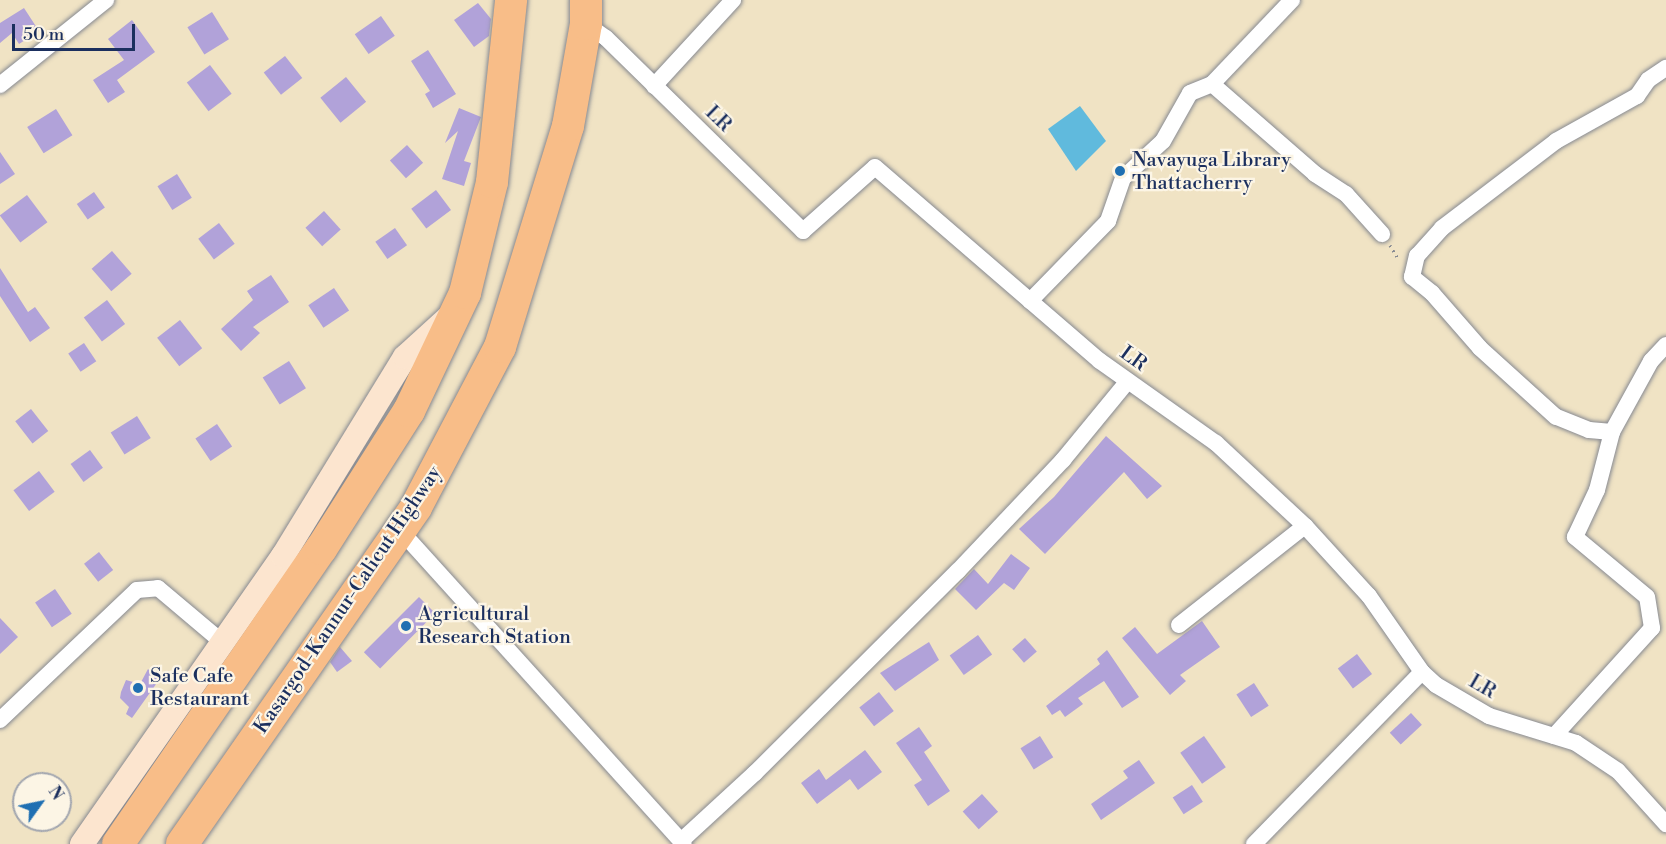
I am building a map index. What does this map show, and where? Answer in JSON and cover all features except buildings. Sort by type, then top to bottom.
[{"type":"highway","points":[[118,844],[321,549],[390,441],[408,411],[458,310],[465,293],[492,182],[511,0]]},
{"type":"highway","name":"Kasargod-Kannur-Calicut Highway","points":[[182,844],[400,530],[458,433],[500,347],[568,126],[586,12]]},
{"type":"street","points":[[0,85],[106,0]]},
{"type":"street","points":[[654,86],[733,0]]},
{"type":"street","points":[[1030,301],[1108,221],[1123,178],[1163,141],[1190,93],[1212,84],[1292,0]]},
{"type":"street","name":"LR","points":[[586,12],[606,38],[804,231],[875,167],[1030,301],[1128,381],[1216,442],[1305,526],[1369,596],[1422,672],[1489,716],[1576,743],[1618,771],[1666,824]]},
{"type":"street","points":[[1612,432],[1589,430],[1556,417],[1480,348],[1432,293],[1412,278],[1417,256],[1442,228],[1556,141],[1637,96],[1648,80],[1666,68]]},
{"type":"street","points":[[1212,84],[1315,174],[1346,194],[1382,234]]},
{"type":"street","points":[[82,844],[221,641],[283,556],[405,357],[458,310]]},
{"type":"street","points":[[1554,736],[1652,628],[1647,597],[1575,537],[1597,490],[1612,432],[1651,361],[1666,345]]},
{"type":"street","points":[[400,530],[682,842],[755,773],[958,571],[1063,460],[1128,381]]},
{"type":"street","points":[[1179,625],[1305,526]]},
{"type":"street","points":[[0,720],[137,590],[158,588],[221,641]]},
{"type":"street","points":[[1254,844],[1422,672]]},
{"type":"path","points":[[1382,234],[1412,278]]},
{"type":"water","points":[[1080,106],[1106,141],[1076,171],[1048,129]]},
{"type":"place","name":"Navayuga Library Thattacherry","points":[[1120,171]]},
{"type":"place","name":"Agricultural Research Station","points":[[406,626]]},
{"type":"place","name":"Safe Cafe Restaurant","points":[[138,688]]}]
